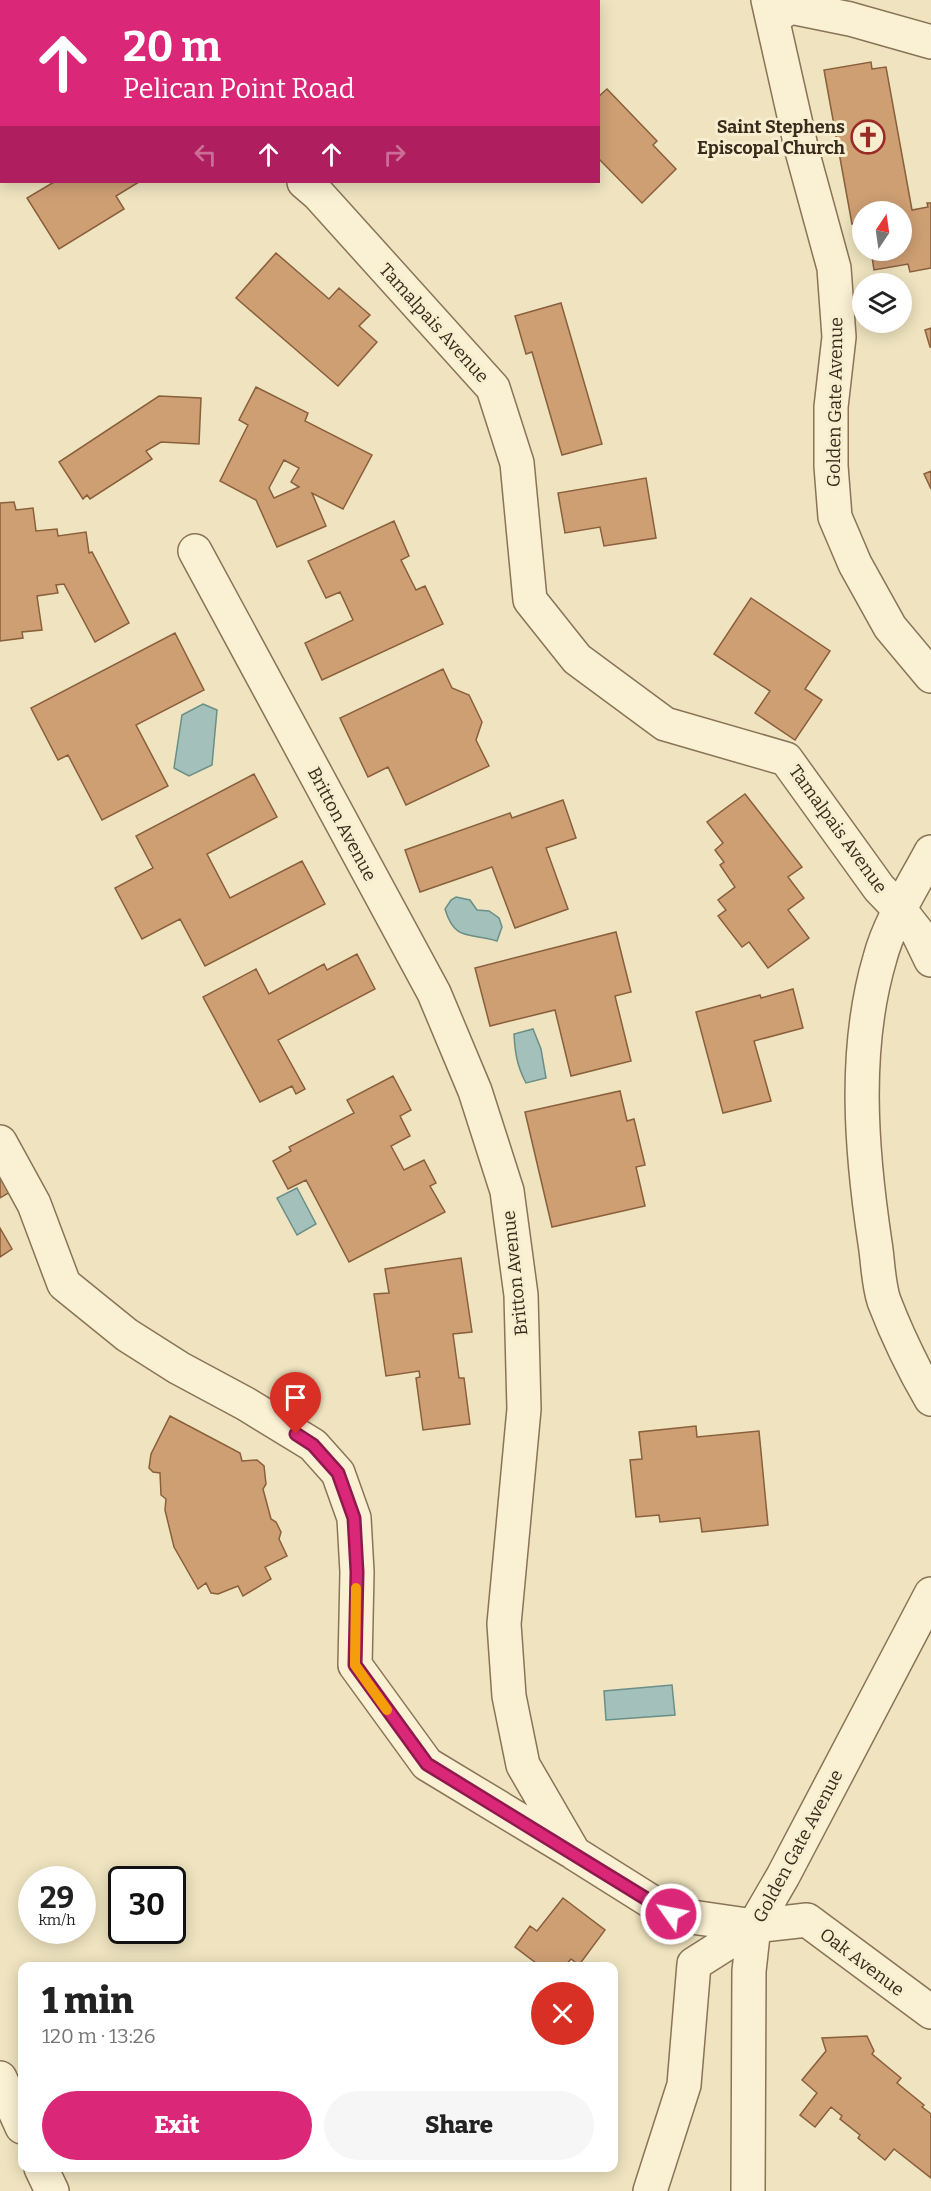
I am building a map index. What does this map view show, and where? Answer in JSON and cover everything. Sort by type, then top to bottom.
[{"type":"street","points":[[770,9],[791,7],[850,19],[931,42]]},
{"type":"street","name":"Golden Gate Avenue","points":[[770,9],[802,152],[834,268],[839,337],[831,407],[831,466],[836,517],[855,564],[890,627],[931,676]]},
{"type":"street","name":"Tamalpais Avenue","points":[[305,183],[318,194],[493,388],[517,463],[530,600],[577,659],[665,724],[786,759],[879,888],[918,933],[931,960]]},
{"type":"street","name":"Britton Avenue","points":[[195,551],[434,993],[475,1091],[507,1191],[521,1295],[524,1409],[504,1624],[509,1696],[523,1765],[574,1853],[671,1914],[754,1926]]},
{"type":"street","points":[[931,852],[900,910],[880,957],[866,1025],[863,1107],[868,1200],[884,1299],[911,1364],[931,1400]]},
{"type":"street","points":[[0,1142],[34,1204],[64,1284],[144,1346],[313,1445],[338,1473],[354,1518],[357,1572],[355,1665],[427,1764],[574,1853]]},
{"type":"street","name":"Golden Gate Avenue","points":[[748,2191],[749,1971],[754,1926],[783,1876],[931,1594]]},
{"type":"street","name":"Oak Avenue","points":[[754,1926],[807,1920],[931,2012]]},
{"type":"street","points":[[650,2191],[684,2085],[694,1964],[754,1926]]},
{"type":"street","points":[[0,2078],[18,2118]]},
{"type":"street","points":[[43,2172],[52,2191]]},
{"type":"water","points":[[203,704],[217,710],[212,765],[189,776],[174,768],[182,715]]},
{"type":"water","points":[[456,897],[470,900],[477,910],[489,911],[499,918],[502,927],[497,941],[465,934],[454,927],[445,909]]},
{"type":"water","points":[[533,1029],[541,1049],[546,1078],[526,1083],[517,1059],[514,1034]]},
{"type":"water","points":[[297,1188],[316,1224],[297,1235],[277,1198]]},
{"type":"water","points":[[672,1685],[675,1715],[606,1720],[604,1691]]},
{"type":"building","name":"Saint Stephens Episcopal Church","points":[[871,62],[872,69],[886,67],[910,201],[852,201],[852,224],[824,70]]},
{"type":"building","points":[[607,89],[657,141],[653,145],[676,169],[642,203],[600,160],[600,95]]},
{"type":"building","points":[[52,183],[137,183],[116,196],[124,209],[59,249],[27,198]]},
{"type":"building","name":"Saint Stephens Episcopal Church","points":[[927,203],[931,203],[931,268],[910,272],[908,264],[874,270],[873,261],[912,261],[912,210],[928,207]]},
{"type":"building","points":[[276,253],[329,299],[339,288],[370,315],[359,326],[377,342],[338,386],[236,298]]},
{"type":"building","points":[[561,303],[602,444],[562,455],[532,352],[526,354],[515,316]]},
{"type":"building","points":[[931,328],[931,347],[930,347],[925,330]]},
{"type":"building","points":[[256,387],[308,413],[305,421],[372,455],[343,509],[312,493],[326,526],[277,547],[256,500],[220,481],[248,425],[239,420]],"holes":[[[284,460],[299,468],[291,482],[299,487],[274,498],[269,488]]]},
{"type":"building","points":[[159,396],[201,398],[199,444],[161,442],[146,451],[152,459],[90,499],[87,495],[83,499],[59,462]]},
{"type":"building","points":[[931,471],[931,489],[924,474]]},
{"type":"building","points":[[646,478],[656,538],[604,546],[600,527],[565,533],[558,493]]},
{"type":"building","points":[[14,502],[16,510],[33,508],[36,531],[57,529],[58,536],[86,532],[89,553],[92,552],[129,623],[95,642],[64,584],[56,585],[58,593],[37,596],[42,630],[22,632],[23,638],[0,641],[0,503]]},
{"type":"building","points":[[394,521],[409,556],[401,560],[416,590],[425,586],[443,624],[322,680],[305,643],[353,620],[340,592],[326,598],[308,561]]},
{"type":"building","points":[[751,598],[830,651],[805,689],[822,700],[795,740],[755,713],[770,691],[714,654]]},
{"type":"building","points":[[175,633],[204,690],[136,725],[168,786],[102,820],[68,755],[58,760],[31,708]]},
{"type":"building","points":[[443,669],[452,688],[469,695],[482,722],[476,740],[489,766],[406,805],[388,767],[368,777],[340,718]]},
{"type":"building","points":[[254,774],[277,817],[207,854],[230,898],[302,861],[325,904],[205,966],[180,919],[142,939],[115,888],[153,868],[136,836]]},
{"type":"building","points":[[745,794],[802,867],[788,877],[804,898],[788,910],[809,938],[768,968],[749,942],[742,947],[718,916],[726,910],[718,900],[735,887],[720,865],[724,862],[715,850],[723,843],[707,822]]},
{"type":"building","points":[[563,800],[576,838],[546,848],[568,909],[515,928],[492,867],[420,892],[405,850],[510,813],[512,818]]},
{"type":"building","points":[[616,932],[631,992],[615,996],[631,1061],[571,1076],[555,1010],[490,1026],[475,968]]},
{"type":"building","points":[[357,954],[375,989],[278,1040],[305,1089],[296,1094],[292,1086],[260,1102],[203,997],[256,969],[269,994],[324,964],[327,970]]},
{"type":"building","points":[[793,989],[803,1028],[754,1041],[771,1101],[723,1113],[696,1012]]},
{"type":"building","points":[[393,1076],[411,1110],[400,1116],[410,1136],[391,1146],[404,1170],[424,1160],[436,1183],[430,1186],[445,1212],[349,1262],[306,1180],[288,1189],[273,1161],[291,1151],[289,1147],[354,1113],[347,1100]]},
{"type":"building","points":[[620,1091],[627,1121],[634,1119],[645,1165],[636,1167],[645,1206],[552,1227],[525,1112]]},
{"type":"building","points":[[0,1175],[10,1192],[0,1198]]},
{"type":"building","points":[[0,1228],[12,1249],[0,1257]]},
{"type":"building","points":[[461,1258],[472,1332],[453,1334],[459,1378],[464,1378],[470,1424],[423,1430],[416,1378],[420,1377],[419,1371],[386,1376],[374,1294],[389,1293],[385,1269]]},
{"type":"building","points":[[170,1416],[240,1453],[242,1461],[257,1460],[264,1466],[266,1484],[263,1489],[271,1519],[276,1522],[281,1532],[279,1539],[287,1556],[265,1567],[271,1579],[243,1596],[238,1586],[218,1594],[211,1593],[206,1583],[198,1589],[174,1547],[165,1510],[166,1499],[161,1495],[160,1473],[153,1472],[149,1468],[151,1454]]},
{"type":"building","points":[[696,1426],[697,1437],[759,1431],[768,1525],[702,1532],[700,1518],[660,1522],[659,1515],[636,1517],[630,1460],[642,1459],[639,1432]]},
{"type":"building","points":[[563,1898],[605,1930],[581,1962],[571,1959],[568,1962],[535,1962],[515,1947],[530,1926],[537,1931]]},
{"type":"building","points":[[867,2036],[874,2051],[872,2054],[901,2078],[897,2083],[924,2105],[922,2107],[931,2114],[931,2178],[894,2149],[885,2160],[858,2138],[860,2135],[840,2119],[842,2116],[831,2107],[815,2127],[800,2115],[817,2093],[802,2080],[826,2051],[822,2038]]},
{"type":"slow traffic","points":[[356,1588],[355,1665],[387,1710]]},
{"type":"place","name":"Saint Stephens Episcopal Church","points":[[868,137]]},
{"type":"route","points":[[296,1434],[313,1445],[338,1473],[354,1518],[357,1572],[355,1665],[427,1764],[671,1914]]}]
